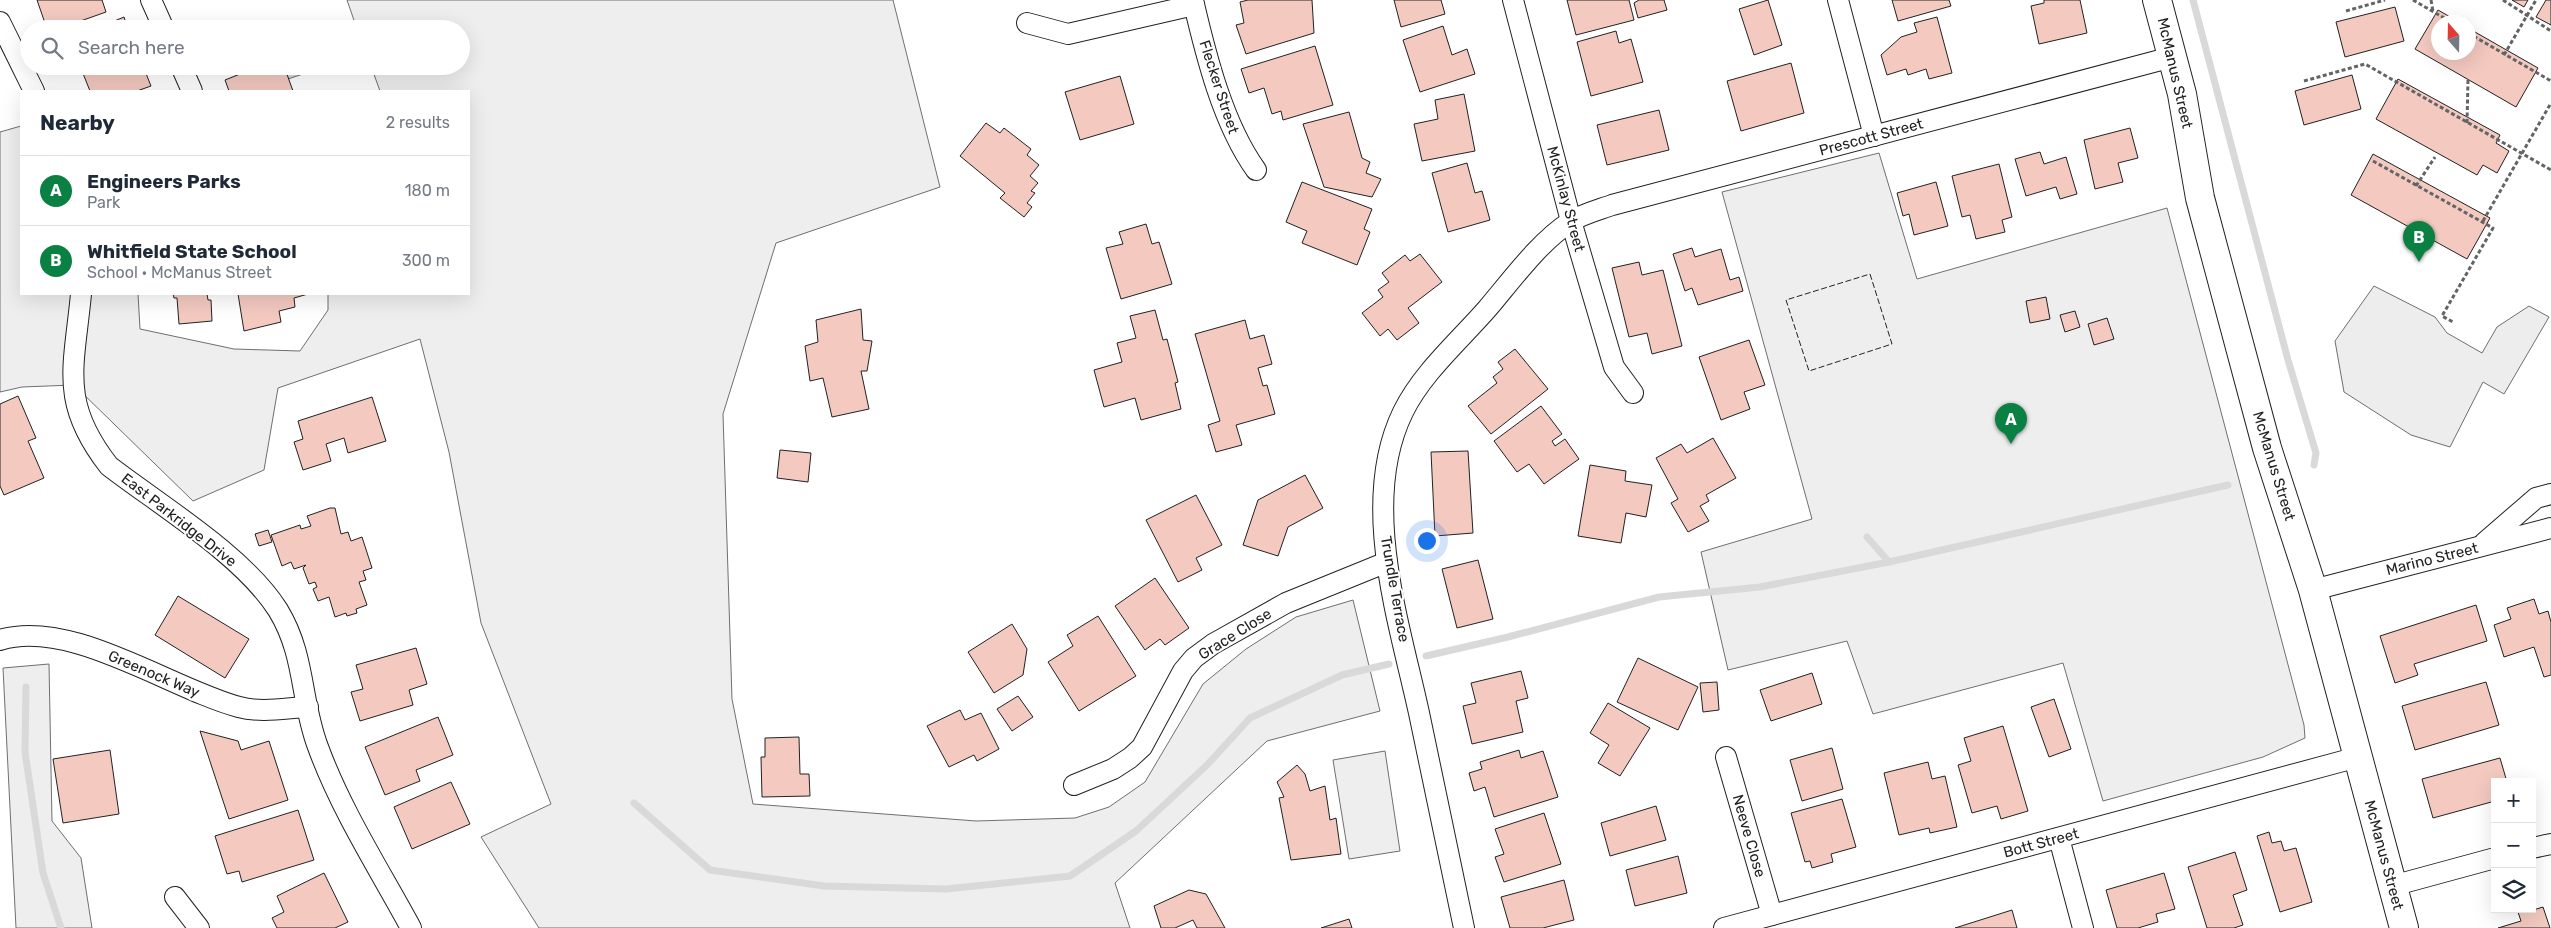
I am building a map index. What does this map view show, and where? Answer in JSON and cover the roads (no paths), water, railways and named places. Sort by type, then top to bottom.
[{"type":"street","points":[[151,0],[160,20]]},
{"type":"street","name":"McKinlay Street","points":[[1513,0],[1571,221],[1614,367],[1633,393]]},
{"type":"street","points":[[1838,0],[1874,136]]},
{"type":"street","name":"McManus Street","points":[[2157,0],[2186,111],[2200,198],[2267,448],[2312,590],[2404,928]]},
{"type":"street","points":[[1027,23],[1068,34],[1193,3]]},
{"type":"street","name":"Flecker Street","points":[[1193,3],[1228,122],[1241,150],[1256,170]]},
{"type":"street","points":[[0,22],[20,63]]},
{"type":"street","name":"Prescott Street","points":[[1571,221],[1612,204],[2172,57]]},
{"type":"street","points":[[26,75],[34,90]]},
{"type":"street","points":[[185,75],[192,90]]},
{"type":"street","name":"Trundle Terrace","points":[[1464,928],[1388,562],[1384,525],[1385,485],[1391,448],[1403,412],[1428,375],[1545,244],[1571,221]]},
{"type":"street","name":"East Parkridge Drive","points":[[82,295],[73,364],[74,399],[82,424],[90,440],[109,466],[227,554],[256,583],[277,609],[291,635],[303,673],[308,707],[317,744],[331,780],[412,928]]},
{"type":"street","points":[[2479,547],[2536,498],[2551,494]]},
{"type":"street","name":"Marino Street","points":[[2312,590],[2551,528]]},
{"type":"street","name":"Grace Close","points":[[1074,785],[1113,769],[1130,758],[1142,747],[1183,671],[1194,658],[1213,644],[1286,603],[1388,562]]},
{"type":"street","name":"Greenock Way","points":[[0,640],[32,636],[53,638],[98,650],[241,708],[308,707]]},
{"type":"street","name":"Neeve Close","points":[[1726,757],[1766,920]]},
{"type":"street","name":"Bott Street","points":[[1724,928],[1766,920],[2059,838],[2358,758]]},
{"type":"street","points":[[2059,838],[2083,928]]},
{"type":"street","points":[[2536,847],[2551,844]]},
{"type":"street","points":[[2392,886],[2491,859]]},
{"type":"street","points":[[175,897],[200,928]]},
{"type":"waterway","points":[[2193,0],[2288,360],[2316,453],[2314,465]]},
{"type":"waterway","points":[[1867,537],[1889,562],[2228,485]]},
{"type":"waterway","points":[[1426,656],[1508,637],[1659,597],[1760,587],[1889,562]]},
{"type":"waterway","points":[[634,803],[710,870],[824,886],[946,889],[1070,876],[1136,831],[1207,765],[1250,718],[1342,675],[1389,664]]},
{"type":"waterway","points":[[26,687],[25,752],[43,873],[61,928]]},
{"type":"place","name":"Whitfield State School","points":[[2419,262]]},
{"type":"place","name":"Engineers Parks","points":[[2011,444]]}]
